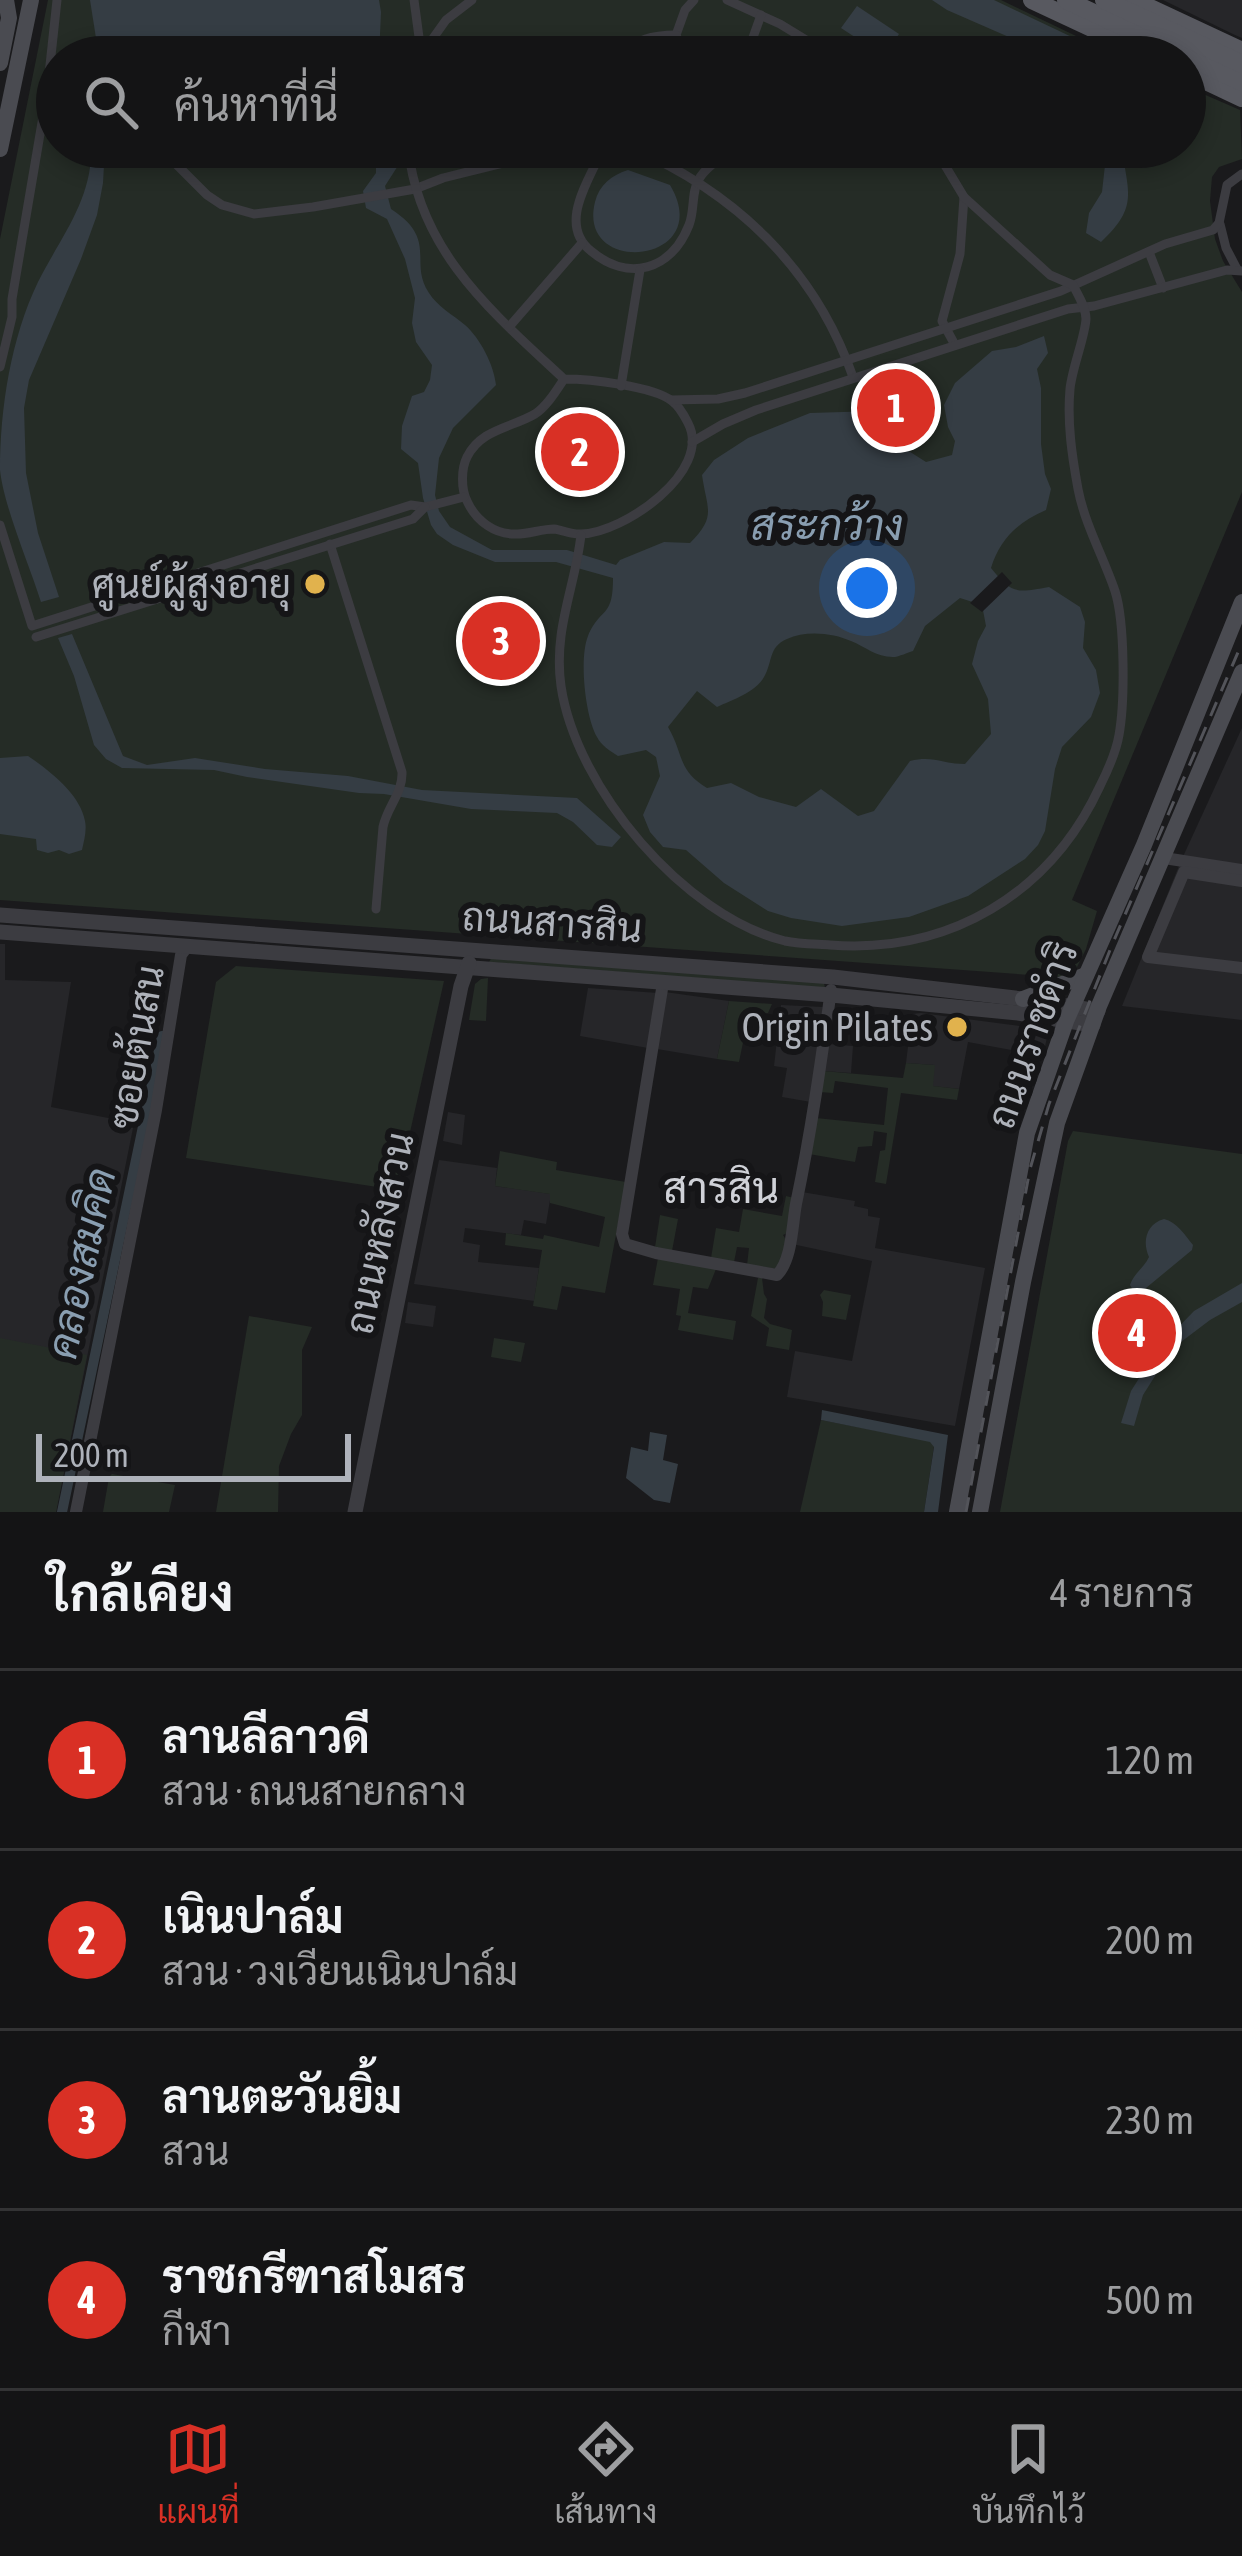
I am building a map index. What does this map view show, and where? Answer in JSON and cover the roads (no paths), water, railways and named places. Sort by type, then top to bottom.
[{"type":"main road","points":[[0,63],[10,30],[31,0]]},
{"type":"main road","points":[[1032,0],[1109,36]]},
{"type":"main road","points":[[1066,0],[1143,36]]},
{"type":"main road","points":[[1104,0],[1182,36]]},
{"type":"main road","points":[[1133,0],[1234,47],[1225,76],[1210,83]]},
{"type":"main road","points":[[0,148],[10,30],[4,4]]},
{"type":"main road","points":[[1206,47],[1242,64]]},
{"type":"main road","points":[[1206,65],[1242,82]]},
{"type":"main road","points":[[1206,81],[1242,98]]},
{"type":"main road","name":"ถนนราชดำริ","points":[[957,1512],[1027,1133],[1069,1014],[1242,602]]},
{"type":"main road","name":"ถนนราชดำริ","points":[[980,1512],[1053,1139],[1095,1018],[1188,802],[1235,709],[1242,672]]},
{"type":"main road","points":[[1165,793],[1188,802]]},
{"type":"main road","points":[[1023,999],[1086,976]]},
{"type":"main road","points":[[987,1346],[1010,1351]]},
{"type":"street","points":[[53,36],[57,0]]},
{"type":"street","points":[[413,0],[418,36]]},
{"type":"street","points":[[434,36],[472,0]]},
{"type":"street","points":[[651,36],[676,35],[694,0]]},
{"type":"street","points":[[731,1],[798,36]]},
{"type":"street","points":[[754,36],[761,15]]},
{"type":"street","points":[[0,367],[12,317],[36,146]]},
{"type":"street","points":[[180,168],[207,195],[254,214],[415,189],[482,168]]},
{"type":"street","points":[[412,168],[429,227],[452,267],[565,379],[621,386],[670,400],[718,399],[765,386],[1073,285],[1166,244],[1213,230],[1220,223]]},
{"type":"street","points":[[593,168],[579,198],[579,235],[604,261],[628,271],[660,261],[686,232],[698,180],[711,168]]},
{"type":"street","points":[[673,168],[729,204],[794,266],[838,338],[853,377]]},
{"type":"street","points":[[581,535],[559,644],[567,717],[596,778],[623,819],[643,845],[694,892],[770,937],[862,947],[894,945],[976,920],[1050,863],[1075,832],[1112,760],[1124,691],[1116,595],[1082,511],[1070,435],[1071,386],[1086,320],[1073,285],[1050,275],[964,197],[947,168]]},
{"type":"street","points":[[692,442],[772,405],[1068,309],[1239,270],[1226,248],[1220,223],[1227,185],[1242,174]]},
{"type":"street","points":[[955,345],[942,321],[960,254],[964,197]]},
{"type":"street","points":[[509,328],[582,243]]},
{"type":"street","points":[[1149,253],[1163,288]]},
{"type":"street","points":[[621,386],[640,270]]},
{"type":"street","points":[[565,379],[540,411],[477,441],[464,461],[464,497],[479,520],[497,531],[516,535],[554,529],[581,535],[613,527],[639,512],[680,475],[692,455],[693,432],[670,400]]},
{"type":"street","points":[[765,386],[772,405]]},
{"type":"street","points":[[0,525],[34,632],[257,553],[411,505],[431,506],[464,497]]},
{"type":"street","points":[[157,592],[262,566],[413,519],[431,506]]},
{"type":"street","points":[[364,520],[369,532]]},
{"type":"street","points":[[330,544],[403,772],[382,827],[376,909]]},
{"type":"street","points":[[257,553],[262,566]]},
{"type":"street","points":[[1164,857],[1242,870]]},
{"type":"street","points":[[1242,881],[1184,872],[1148,957],[1242,968]]},
{"type":"street","name":"ถนนสารสิน","points":[[0,915],[833,977],[910,994]]},
{"type":"street","name":"ถนนสารสิน","points":[[0,932],[831,995],[910,994],[1095,1018]]},
{"type":"street","name":"ซอยต้นสน","points":[[76,1512],[156,1110],[181,956],[187,947]]},
{"type":"street","points":[[466,968],[487,949]]},
{"type":"street","name":"ถนนหลังสวน","points":[[355,1512],[466,968]]},
{"type":"street","points":[[662,983],[622,1238],[630,1247],[774,1275],[783,1270],[833,977]]},
{"type":"street","name":"ถนนสารสิน","points":[[931,996],[1023,999],[1069,1014]]},
{"type":"water","points":[[90,0],[379,0],[381,12],[380,36],[96,36]]},
{"type":"water","points":[[932,0],[994,0],[1070,36],[1007,36]]},
{"type":"water","points":[[857,6],[899,34],[853,36],[841,28]]},
{"type":"water","points":[[90,168],[104,168],[97,215],[29,380],[24,408],[26,473],[38,533],[59,597],[41,602],[2,485],[2,422],[21,326],[87,184]]},
{"type":"water","name":"สระกว้าง","points":[[376,168],[397,168],[385,186],[391,209],[406,220],[419,241],[423,282],[441,306],[471,330],[492,369],[496,385],[453,428],[439,458],[435,495],[450,527],[492,550],[567,550],[616,565],[664,542],[690,543],[707,519],[702,475],[714,460],[748,438],[810,413],[876,411],[896,428],[904,448],[926,462],[952,455],[955,441],[944,405],[955,383],[992,351],[1044,336],[1048,353],[1037,369],[1041,444],[1051,489],[1046,510],[1011,533],[991,568],[1015,590],[1049,587],[1080,607],[1085,622],[1083,648],[1096,670],[1100,693],[1091,717],[1062,747],[1045,831],[1025,859],[968,896],[909,917],[842,926],[768,911],[724,883],[686,850],[663,847],[643,815],[660,776],[656,757],[646,750],[618,756],[606,748],[593,728],[587,702],[585,646],[609,606],[613,578],[556,562],[495,562],[453,545],[431,525],[418,463],[401,449],[402,426],[412,396],[424,392],[432,365],[416,342],[415,298],[405,259],[387,219],[366,208],[363,191]],"holes":[[[960,598],[982,605],[986,626],[972,664],[988,699],[991,734],[965,764],[910,761],[874,811],[858,816],[821,789],[796,807],[731,783],[707,788],[686,768],[668,727],[697,691],[717,707],[755,687],[774,651],[794,636],[828,634],[896,657],[913,651],[925,626]]]},
{"type":"water","points":[[1105,168],[1125,168],[1126,208],[1101,242],[1086,233],[1089,213],[1102,192]]},
{"type":"water","points":[[628,170],[670,185],[679,212],[675,232],[662,245],[643,252],[623,251],[605,243],[595,226],[600,191]]},
{"type":"water","points":[[72,634],[123,756],[147,765],[195,758],[422,790],[577,798],[621,837],[612,847],[597,845],[557,813],[471,809],[214,770],[122,768],[94,745],[58,638]]},
{"type":"water","points":[[28,756],[77,802],[86,824],[82,850],[48,853],[37,850],[36,839],[0,834],[0,758]]},
{"type":"water","points":[[1164,1219],[1180,1229],[1192,1250],[1138,1292],[1130,1285],[1149,1257],[1147,1234]]},
{"type":"water","points":[[1242,1283],[1242,1302],[1173,1348],[1165,1341],[1194,1311]]},
{"type":"water","points":[[1157,1350],[1167,1357],[1143,1395],[1134,1426],[1121,1423],[1131,1391]]},
{"type":"water","points":[[822,1410],[948,1435],[938,1512],[924,1512],[934,1447],[930,1442],[821,1420]]},
{"type":"water","points":[[650,1432],[667,1435],[663,1460],[678,1464],[670,1503],[654,1500],[626,1478],[631,1447],[648,1451]]},
{"type":"waterway","name":"คลองสมคิด","points":[[62,1512],[162,1036]]},
{"type":"railway","points":[[966,1512],[1030,1169],[1049,1104],[1242,643]]},
{"type":"place","name":"ลานลีลาวดี","points":[[896,408]]},
{"type":"place","name":"เนินปาล์ม","points":[[580,452]]},
{"type":"place","name":"ศูนย์ผู้สูงอายุ","points":[[315,584]]},
{"type":"place","name":"ลานตะวันยิ้ม","points":[[501,641]]},
{"type":"place","name":"Origin Pilates","points":[[957,1027]]},
{"type":"place","name":"ราชกรีฑาสโมสร","points":[[1137,1333]]},
{"type":"district","name":"สารสิน","points":[[721,1188]]}]
